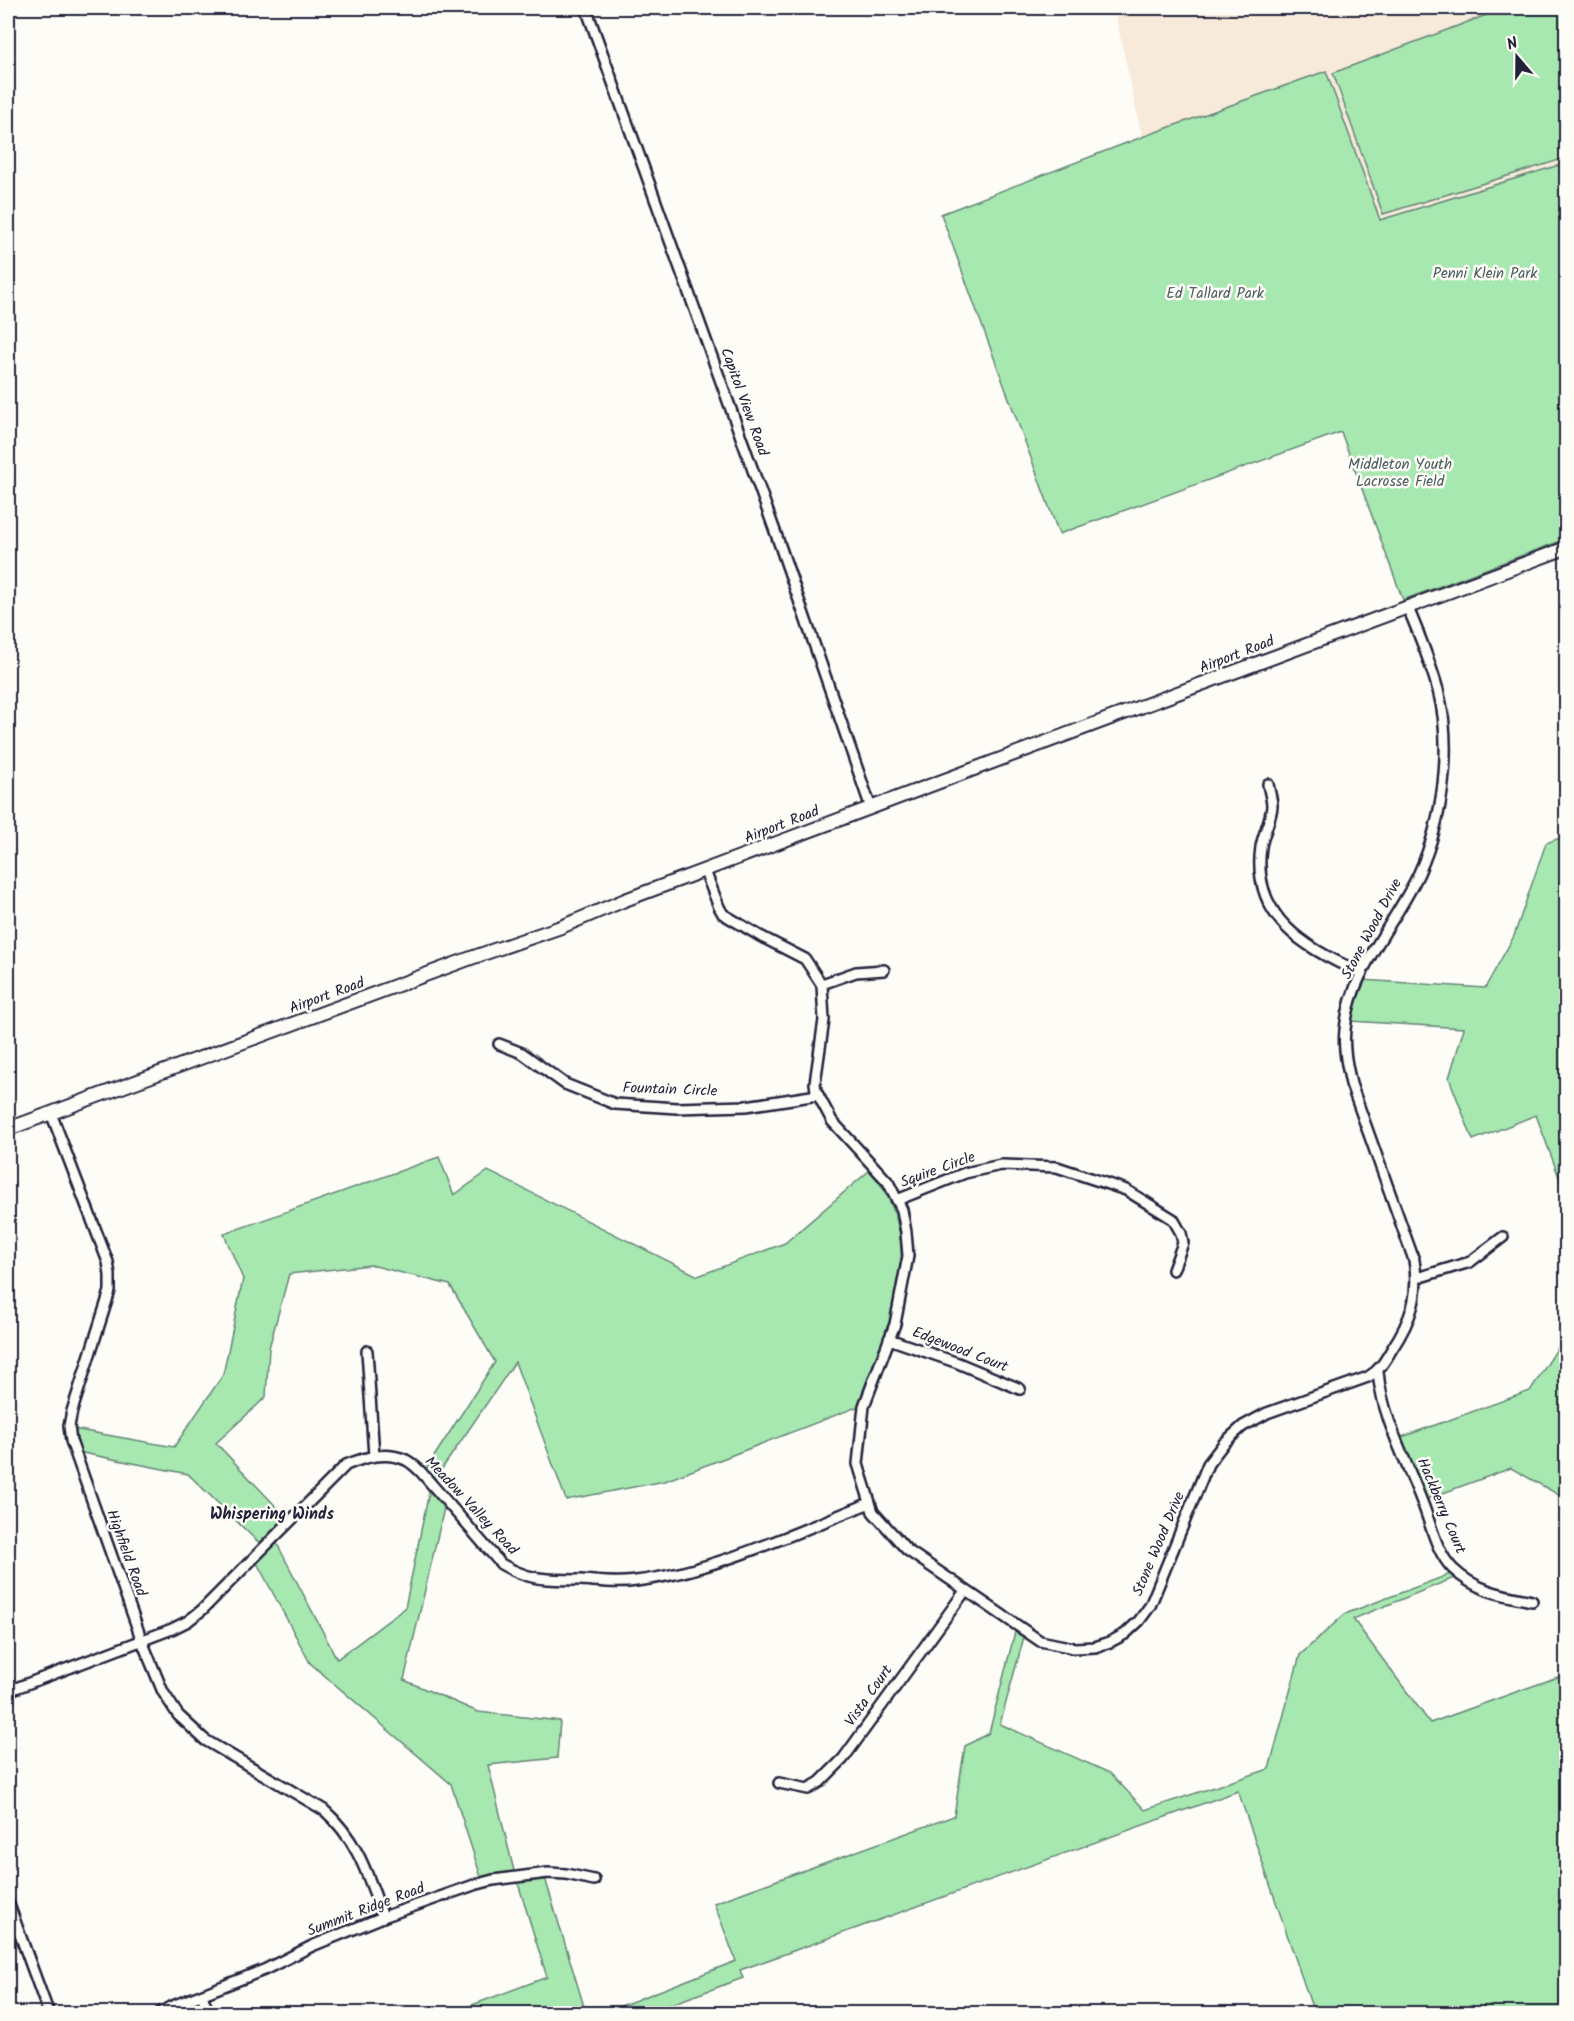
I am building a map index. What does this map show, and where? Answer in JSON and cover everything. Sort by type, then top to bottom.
[{"type":"street","name":"Capitol View Road","points":[[586,8],[776,534],[871,808]]},
{"type":"street","name":"Airport Road","points":[[8,1129],[561,927],[871,808],[1566,548]]},
{"type":"street","name":"Stone Wood Drive","points":[[705,871],[723,914],[805,959],[822,984],[825,1020],[815,1083],[818,1095],[832,1121],[888,1182],[904,1219],[908,1256],[895,1324],[864,1406],[858,1464],[873,1512],[907,1550],[1040,1641],[1074,1648],[1095,1647],[1110,1642],[1125,1634],[1150,1606],[1208,1464],[1224,1443],[1243,1426],[1267,1413],[1378,1372],[1411,1316],[1417,1278],[1414,1260],[1351,1084],[1346,1059],[1345,1030],[1349,1006],[1362,973],[1418,874],[1439,813],[1444,743],[1438,691],[1408,608]]},
{"type":"street","points":[[1268,784],[1272,806],[1261,847],[1261,880],[1269,905],[1274,914],[1299,939],[1336,962],[1362,973]]},
{"type":"street","points":[[822,984],[856,972],[884,970]]},
{"type":"street","name":"Fountain Circle","points":[[499,1044],[522,1053],[565,1084],[615,1104],[677,1108],[746,1106],[818,1095]]},
{"type":"street","name":"Highfield Road","points":[[51,1113],[108,1262],[110,1275],[110,1291],[72,1411],[69,1426],[70,1441],[142,1641],[163,1692],[192,1730],[324,1810],[337,1822],[358,1853],[383,1917]]},
{"type":"street","name":"Squire Circle","points":[[897,1200],[965,1173],[1001,1165],[1057,1167],[1126,1190],[1173,1219],[1181,1233],[1183,1243],[1173,1270]]},
{"type":"street","points":[[1417,1278],[1470,1262],[1503,1237]]},
{"type":"street","name":"Edgewood Court","points":[[889,1339],[958,1363],[1020,1389]]},
{"type":"street","points":[[367,1351],[374,1456]]},
{"type":"street","name":"Hackberry Court","points":[[1378,1372],[1379,1389],[1389,1422],[1442,1554],[1450,1566],[1479,1588],[1532,1601]]},
{"type":"street","name":"Meadow Valley Road","points":[[8,1691],[172,1629],[195,1616],[346,1465],[366,1456],[384,1455],[406,1460],[421,1472],[501,1564],[535,1579],[634,1582],[680,1573],[735,1555],[870,1503]]},
{"type":"street","name":"Vista Court","points":[[779,1783],[808,1789],[820,1782],[843,1759],[965,1591]]},
{"type":"street","name":"Summit Ridge Road","points":[[158,2013],[264,1970],[312,1946],[383,1917],[474,1885],[492,1880],[548,1873],[594,1880]]},
{"type":"street","points":[[8,1902],[49,2013]]},
{"type":"street","points":[[202,1995],[208,2013]]},
{"type":"shaded area","points":[[1114,8],[1566,8],[1566,163],[1379,220],[1326,71],[1142,137]]},
{"type":"green space","points":[[1505,8],[1566,8],[1566,158],[1383,214],[1333,73]]},
{"type":"green space","name":"Ed Tallard Park","points":[[1326,71],[1380,220],[1566,163],[1566,539],[1403,600],[1341,432],[1059,534],[941,214],[1142,137]]},
{"type":"green space","points":[[1566,836],[1566,1196],[1536,1115],[1473,1140],[1449,1078],[1464,1028],[1350,1021],[1362,980],[1485,988],[1514,936],[1546,843]]},
{"type":"green space","points":[[439,1157],[454,1195],[488,1171],[698,1276],[785,1243],[870,1170],[889,1199],[899,1228],[901,1258],[898,1287],[891,1317],[857,1407],[665,1481],[566,1500],[515,1362],[435,1479],[426,1469],[495,1362],[450,1285],[371,1265],[289,1274],[269,1348],[266,1397],[216,1443],[286,1517],[271,1532],[337,1659],[405,1608],[430,1487],[445,1504],[404,1680],[478,1712],[560,1721],[557,1758],[488,1765],[514,1871],[481,1877],[451,1784],[310,1663],[256,1561],[266,1551],[260,1544],[188,1474],[78,1452],[73,1429],[174,1447],[223,1375],[243,1279],[224,1234]]},
{"type":"green space","points":[[1566,1335],[1566,1499],[1511,1468],[1424,1500],[1399,1438],[1530,1391]]},
{"type":"green space","points":[[1450,1574],[1454,1578],[1353,1619],[1430,1723],[1566,1674],[1566,2013],[1314,2013],[1238,1791],[740,1970],[743,1978],[647,2013],[603,2013],[736,1961],[714,1903],[954,1816],[965,1746],[989,1733],[1015,1632],[1024,1637],[1000,1724],[1110,1773],[1145,1810],[1269,1769],[1300,1655],[1345,1614]]},
{"type":"green space","points":[[545,1878],[586,2013],[448,2014],[547,1977],[517,1880]]},
{"type":"district","name":"Whispering Winds","points":[[272,1514]]},
{"type":"park label","name":"Penni Klein Park","points":[[1485,274]]},
{"type":"park label","name":"Middleton Youth Lacrosse Field","points":[[1400,474]]}]
